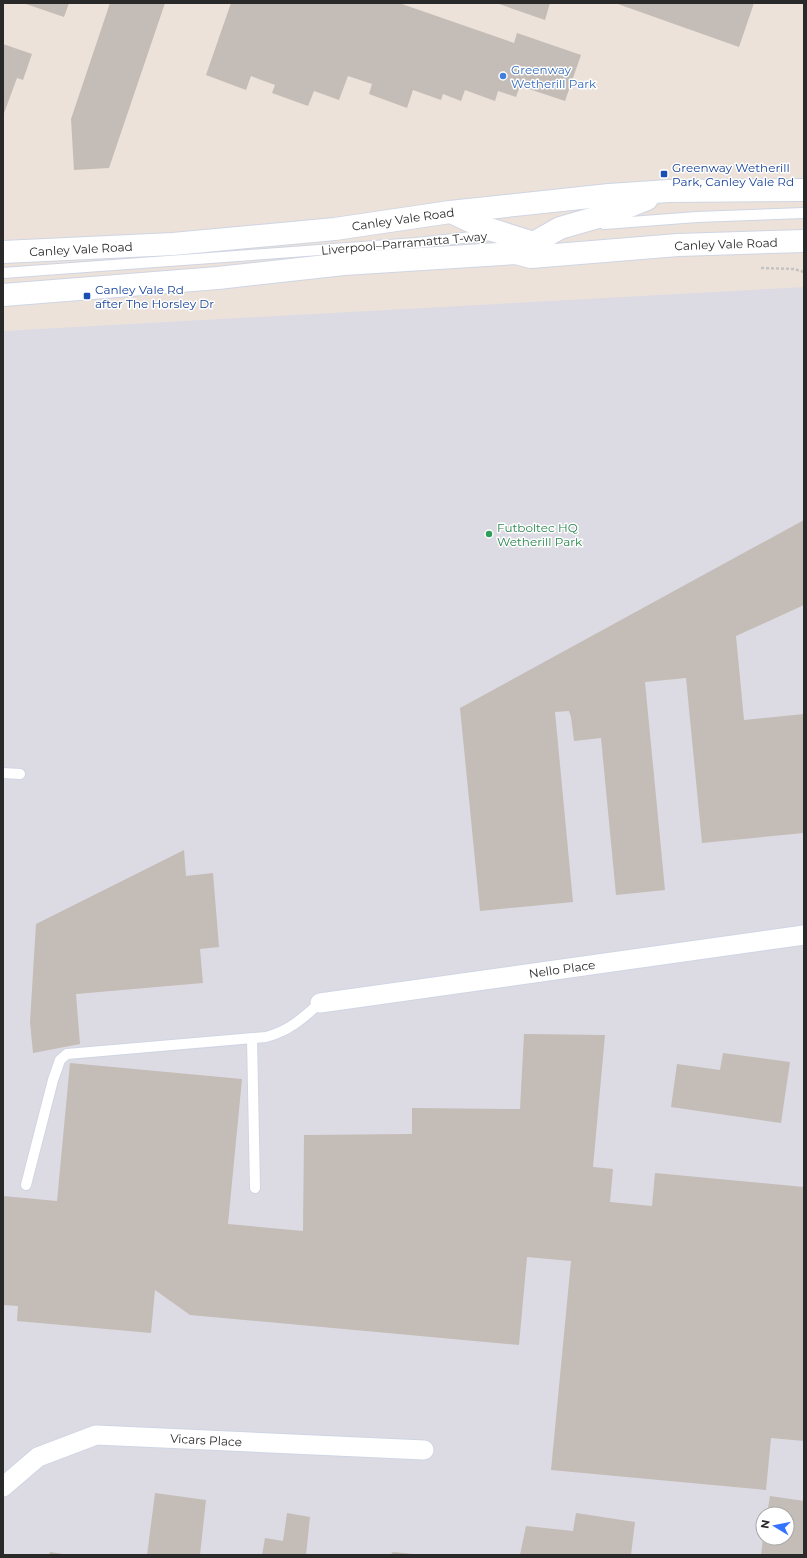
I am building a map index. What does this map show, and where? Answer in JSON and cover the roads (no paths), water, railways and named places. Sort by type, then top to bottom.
[{"type":"street","name":"Canley Vale Road","points":[[3,252],[173,244],[335,229],[450,212],[608,195],[669,191],[804,190]]},
{"type":"street","points":[[450,212],[505,234],[534,234],[612,213],[669,191]]},
{"type":"street","points":[[516,253],[534,234]]},
{"type":"street","points":[[534,234],[560,255]]},
{"type":"street","name":"Canley Vale Road","points":[[3,295],[218,278],[344,264],[516,253],[531,257],[678,245],[804,241]]},
{"type":"street","points":[[745,243],[804,247]]},
{"type":"street","name":"Nello Place","points":[[320,1003],[804,935]]},
{"type":"street","name":"Vicars Place","points":[[3,1488],[38,1457],[96,1435],[424,1450]]},
{"type":"lane","points":[[560,228],[698,217],[804,213]]},
{"type":"lane","name":"Liverpool–Parramatta T-way","points":[[3,273],[416,243],[505,234]]},
{"type":"lane","points":[[3,773],[20,774]]},
{"type":"lane","points":[[26,1185],[53,1080],[60,1060],[67,1054],[252,1038],[280,1033],[294,1026],[320,1003]]},
{"type":"lane","points":[[252,1038],[255,1188]]},
{"type":"place","name":"Greenway Wetherill Park","points":[[503,76]]},
{"type":"place","name":"Greenway Wetherill Park, Canley Vale Rd","points":[[664,174]]},
{"type":"place","name":"Canley Vale Rd after The Horsley Dr","points":[[87,296]]},
{"type":"place","name":"Futboltec HQ Wetherill Park","points":[[489,534]]}]
